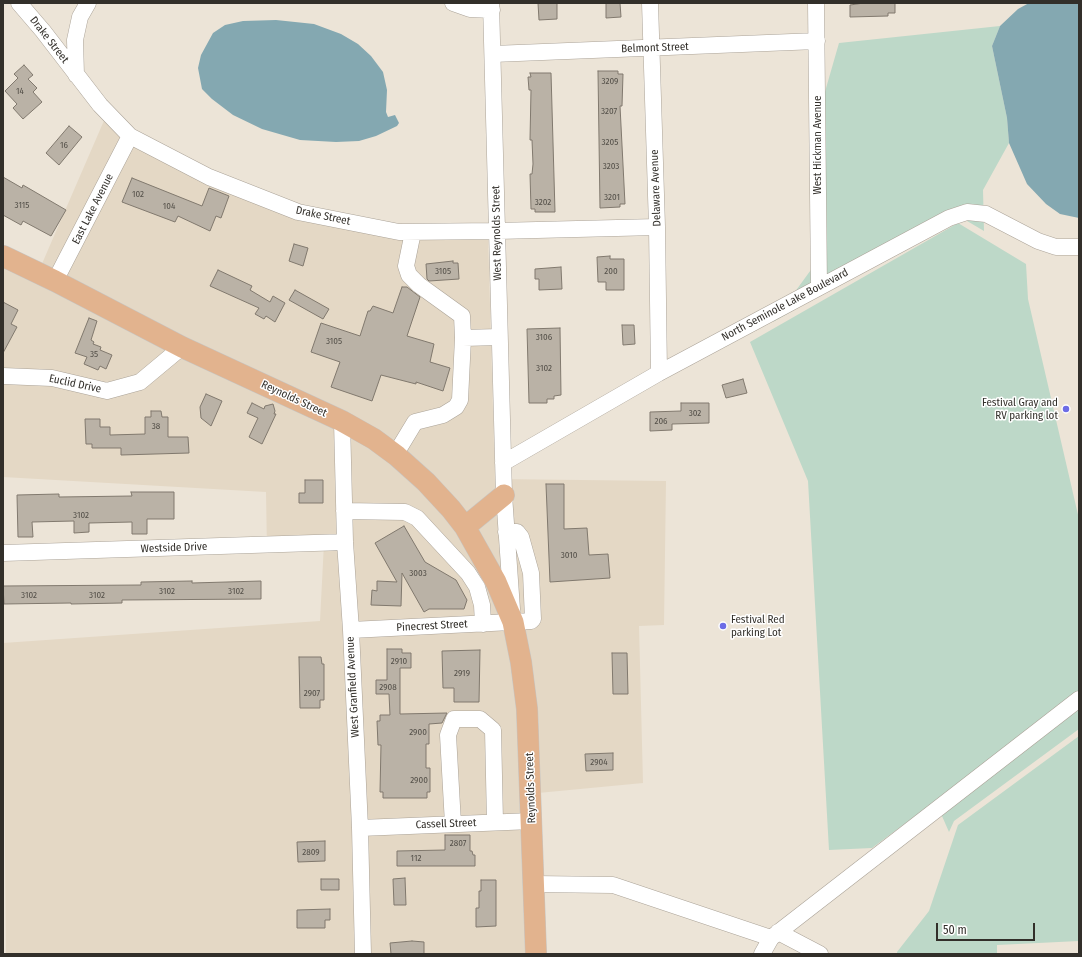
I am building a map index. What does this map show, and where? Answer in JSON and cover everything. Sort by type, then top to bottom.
[{"type":"main road","name":"Reynolds Street","points":[[3,256],[56,281],[182,347],[342,421],[374,439],[396,455],[426,482],[465,527],[496,582],[513,622],[521,662],[527,709],[536,954]]},
{"type":"main road","points":[[465,527],[504,495]]},
{"type":"street","name":"Drake Street","points":[[19,3],[100,105],[130,136],[209,177],[298,212],[399,232],[657,227]]},
{"type":"street","points":[[76,75],[75,40],[80,17],[88,3]]},
{"type":"street","points":[[453,3],[470,9],[492,7]]},
{"type":"street","name":"Delaware Avenue","points":[[650,3],[657,227],[659,373]]},
{"type":"street","name":"West Hickman Avenue","points":[[816,3],[819,287]]},
{"type":"street","name":"West Reynolds Street","points":[[492,7],[503,463]]},
{"type":"street","name":"Belmont Street","points":[[493,54],[817,41]]},
{"type":"street","name":"East Lake Avenue","points":[[56,281],[130,136]]},
{"type":"street","name":"North Seminole Lake Boulevard","points":[[503,463],[659,373],[949,218],[967,212],[986,214],[1038,241],[1056,247],[1079,247]]},
{"type":"street","points":[[396,455],[415,422],[443,415],[456,407],[460,400],[463,338],[462,316],[419,285],[409,275],[406,266],[413,232]]},
{"type":"street","points":[[463,338],[499,337]]},
{"type":"street","name":"Euclid Drive","points":[[3,376],[52,378],[107,391],[140,382],[182,347]]},
{"type":"street","name":"West Granfield Avenue","points":[[342,421],[345,542],[351,630],[360,828],[362,954]]},
{"type":"street","name":"Reynolds Street","points":[[503,463],[506,532],[513,622]]},
{"type":"street","points":[[344,511],[405,512],[417,518],[468,573],[477,587],[482,605],[483,624]]},
{"type":"street","name":"Pinecrest Street","points":[[351,630],[531,621],[533,619],[531,573],[521,537],[517,532],[506,532]]},
{"type":"street","name":"Westside Drive","points":[[3,553],[345,542]]},
{"type":"street","points":[[762,954],[775,935],[1079,699]]},
{"type":"street","points":[[453,824],[448,735],[454,719],[480,719],[493,730],[495,822]]},
{"type":"street","name":"Cassell Street","points":[[360,828],[532,821]]},
{"type":"street","points":[[534,884],[613,885],[775,935],[820,954]]},
{"type":"shaded area","points":[[106,116],[233,191],[367,233],[488,237],[495,479],[666,481],[664,625],[639,626],[643,783],[538,793],[535,708],[467,517],[432,477],[186,341],[41,266]]},
{"type":"shaded area","points":[[3,264],[369,445],[420,486],[473,555],[505,624],[520,709],[529,954],[6,954],[3,643],[320,621],[324,543],[267,551],[266,492],[3,477]]},
{"type":"green space","points":[[1000,26],[992,46],[1007,118],[1009,143],[983,190],[984,231],[962,218],[955,218],[773,322],[813,267],[816,123],[839,43]]},
{"type":"green space","points":[[958,223],[1026,264],[1028,299],[1079,519],[1079,695],[872,848],[829,850],[808,481],[750,342]]},
{"type":"green space","points":[[1079,703],[1079,729],[954,821],[949,832],[938,807]]},
{"type":"green space","points":[[1079,736],[1079,941],[997,945],[997,954],[897,954],[929,911],[958,825]]},
{"type":"water","points":[[1029,3],[1079,3],[1079,218],[1060,214],[1046,204],[1027,184],[1009,143],[1007,118],[992,46],[1000,26],[1018,9]]},
{"type":"water","points":[[276,20],[314,24],[341,34],[358,44],[371,56],[383,72],[387,90],[386,112],[388,117],[395,115],[399,123],[397,126],[376,136],[359,141],[336,142],[300,140],[262,129],[233,115],[212,99],[202,89],[198,68],[201,55],[213,33],[225,25],[243,21]]},
{"type":"building","points":[[538,3],[557,3],[557,19],[539,20]]},
{"type":"building","points":[[606,3],[620,3],[621,17],[606,18]]},
{"type":"building","points":[[864,3],[895,3],[895,13],[888,13],[888,16],[850,17],[850,5]]},
{"type":"building","points":[[24,65],[33,75],[28,79],[37,88],[33,92],[42,102],[23,119],[13,108],[17,104],[5,91],[18,78],[14,74]]},
{"type":"building","points":[[598,71],[618,71],[618,74],[623,74],[622,106],[620,106],[625,204],[620,204],[620,207],[600,208]]},
{"type":"building","points":[[530,73],[551,73],[555,212],[535,212],[535,209],[531,209],[530,174],[532,174],[533,164],[532,140],[530,140],[531,90],[529,90],[528,77],[531,77]]},
{"type":"building","points":[[69,126],[82,137],[59,165],[46,153]]},
{"type":"building","points":[[3,177],[22,188],[23,185],[66,210],[51,236],[23,221],[21,225],[3,215]]},
{"type":"building","points":[[132,178],[202,206],[209,188],[229,196],[221,218],[216,216],[210,231],[178,216],[175,222],[122,202]]},
{"type":"building","points":[[294,244],[308,248],[303,266],[289,261]]},
{"type":"building","points":[[610,256],[610,259],[624,259],[624,290],[606,290],[606,282],[598,282],[597,257]]},
{"type":"building","points":[[453,261],[453,263],[458,263],[459,279],[429,281],[427,279],[426,264]]},
{"type":"building","points":[[561,267],[562,289],[539,290],[539,279],[535,279],[535,269]]},
{"type":"building","points":[[218,270],[252,286],[250,290],[270,302],[273,296],[285,303],[275,322],[266,316],[264,319],[255,314],[259,308],[210,286]]},
{"type":"building","points":[[402,287],[407,287],[420,297],[407,336],[434,344],[430,362],[450,368],[443,391],[416,382],[416,384],[381,375],[372,401],[331,387],[340,362],[311,352],[321,323],[360,336],[368,311],[370,311],[373,306],[393,313]]},
{"type":"building","points":[[295,290],[329,309],[323,319],[289,300]]},
{"type":"building","points":[[3,302],[18,310],[11,324],[17,327],[3,353]]},
{"type":"building","points":[[89,318],[97,321],[91,340],[94,342],[93,344],[101,347],[100,350],[112,355],[106,369],[100,366],[98,370],[84,364],[87,357],[75,353]]},
{"type":"building","points":[[622,325],[634,325],[635,344],[623,345]]},
{"type":"building","points":[[560,328],[561,395],[554,396],[554,399],[547,399],[547,403],[529,403],[527,329]]},
{"type":"building","points":[[743,379],[747,393],[726,398],[722,385]]},
{"type":"building","points":[[206,394],[222,401],[211,426],[201,418],[200,407]]},
{"type":"building","points":[[252,403],[264,409],[265,406],[273,404],[275,411],[274,414],[276,414],[262,444],[249,437],[258,418],[247,413]]},
{"type":"building","points":[[681,403],[709,403],[709,423],[672,424],[672,430],[650,431],[650,412],[681,411]]},
{"type":"building","points":[[151,411],[161,411],[162,417],[168,417],[168,437],[188,437],[189,453],[121,455],[121,448],[92,448],[92,444],[86,444],[85,419],[100,419],[100,427],[110,427],[110,435],[145,434],[145,417],[151,417]]},
{"type":"building","points":[[305,480],[323,480],[323,503],[299,503],[299,493],[305,493]]},
{"type":"building","points":[[546,484],[564,484],[564,529],[587,528],[589,555],[608,554],[610,578],[550,582]]},
{"type":"building","points":[[131,492],[174,492],[174,519],[147,519],[147,534],[132,534],[132,522],[89,523],[89,532],[74,533],[74,521],[32,522],[33,537],[18,537],[17,495],[59,494],[59,497],[132,496]]},
{"type":"building","points":[[404,526],[425,562],[456,580],[467,600],[464,609],[429,609],[424,612],[402,573],[401,606],[371,605],[372,590],[377,591],[377,581],[397,582],[375,543]]},
{"type":"building","points":[[192,581],[192,583],[261,581],[261,599],[122,600],[122,603],[4,604],[3,586],[141,585],[141,582]]},
{"type":"building","points":[[387,649],[402,649],[402,653],[411,653],[411,668],[400,668],[400,714],[447,713],[442,723],[429,724],[429,744],[426,744],[426,768],[430,768],[430,792],[427,792],[427,798],[383,798],[383,792],[380,792],[381,745],[378,745],[377,721],[380,721],[380,715],[390,715],[389,694],[376,694],[376,680],[387,680]]},
{"type":"building","points":[[480,650],[479,702],[454,702],[454,688],[443,688],[442,651]]},
{"type":"building","points":[[612,653],[627,653],[628,694],[613,694]]},
{"type":"building","points":[[299,657],[321,657],[322,664],[324,664],[324,700],[320,700],[320,708],[300,708]]},
{"type":"building","points":[[613,753],[613,770],[586,771],[585,754]]},
{"type":"building","points":[[445,835],[470,835],[470,851],[472,851],[473,855],[475,855],[475,866],[397,866],[397,851],[445,850]]},
{"type":"building","points":[[325,841],[325,861],[298,862],[297,842]]},
{"type":"building","points":[[405,878],[406,905],[394,905],[393,879]]},
{"type":"building","points":[[321,879],[339,879],[339,890],[321,890]]},
{"type":"building","points":[[481,880],[496,880],[496,926],[476,927],[476,908],[479,908],[479,891],[481,891]]},
{"type":"building","points":[[330,909],[330,920],[325,920],[325,928],[297,928],[297,910]]},
{"type":"building","points":[[412,941],[424,942],[424,954],[391,954],[390,943]]},
{"type":"place","name":"Festival Gray and RV parking lot","points":[[1066,409]]},
{"type":"place","name":"Festival Red parking Lot","points":[[723,626]]}]
